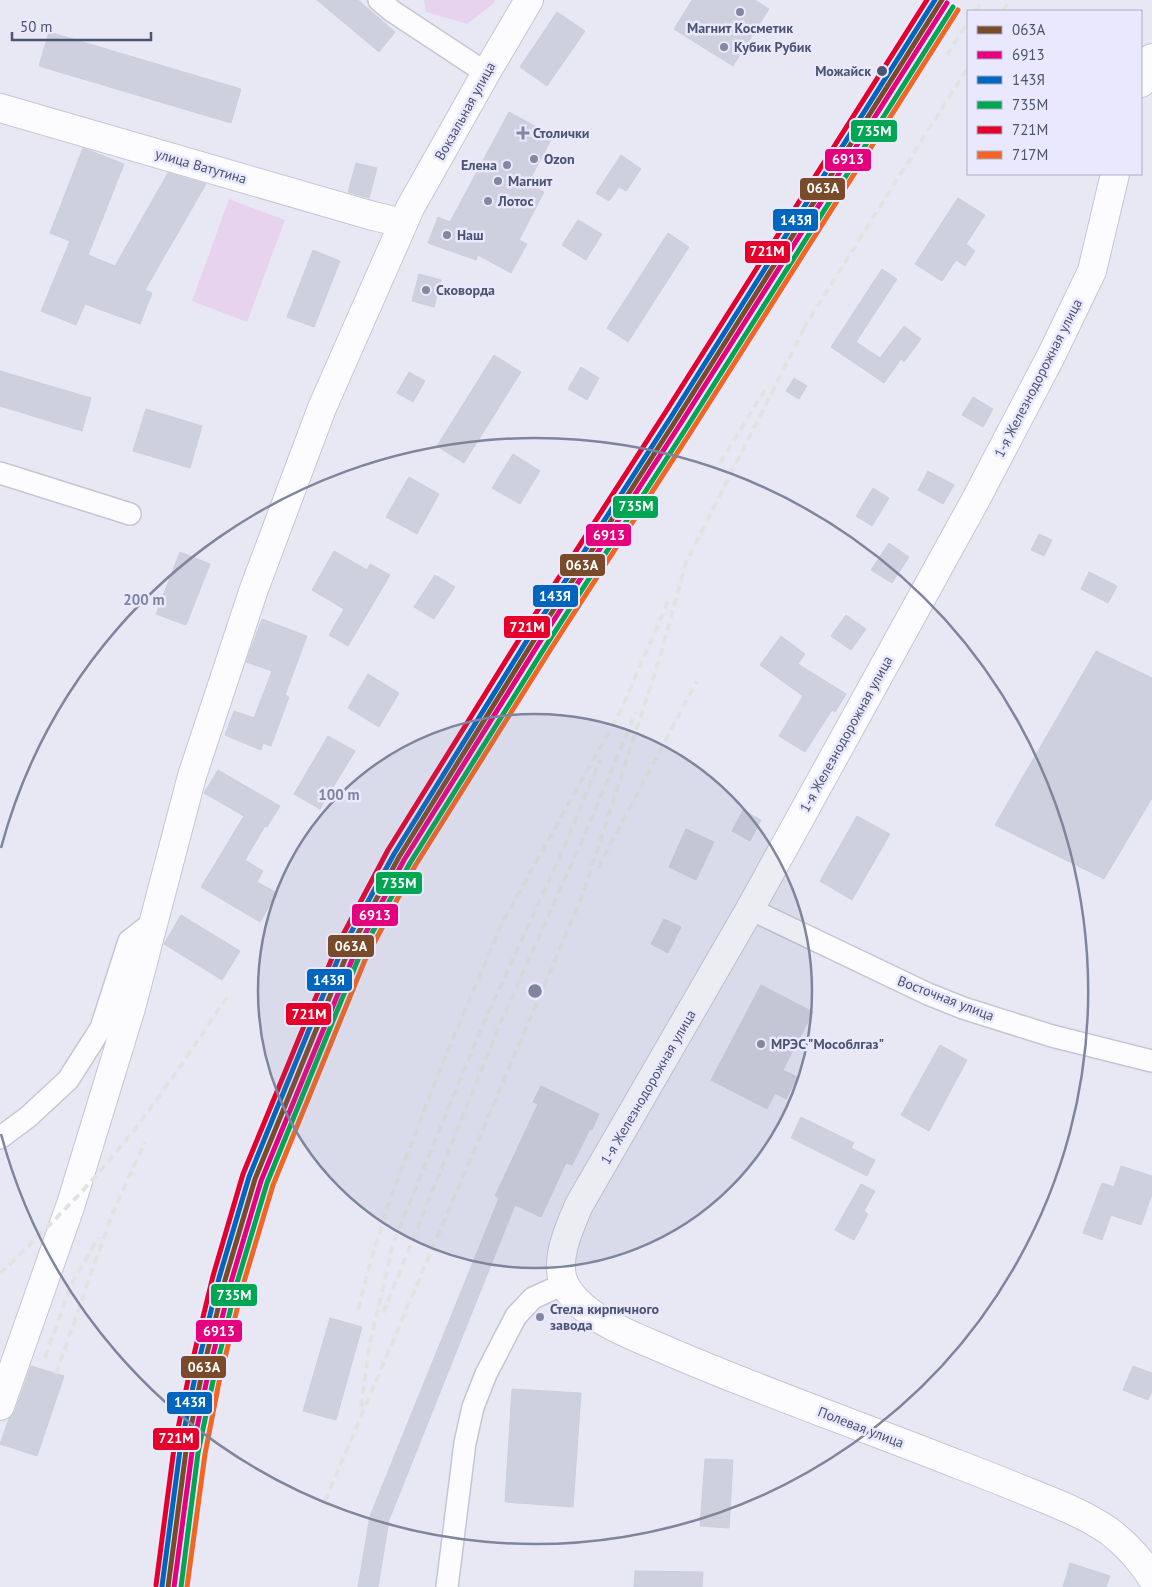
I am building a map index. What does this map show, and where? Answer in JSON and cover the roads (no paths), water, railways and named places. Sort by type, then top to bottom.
[{"type":"main road","name":"Вокзальная улица","points":[[0,1406],[71,1204],[131,1008],[192,776],[254,588],[322,408],[403,223],[486,73],[529,0]]},
{"type":"main road","points":[[1142,81],[1152,58]]},
{"type":"main road","name":"улица Ватутина","points":[[0,108],[403,223]]},
{"type":"main road","name":"1-я Железнодорожная улица","points":[[564,1284],[561,1262],[570,1226],[579,1205],[750,909],[975,501],[1051,356],[1092,271],[1115,175]]},
{"type":"main road","name":"Полевая улица","points":[[564,1284],[589,1312],[629,1334],[716,1372],[977,1471],[1080,1513],[1110,1532],[1131,1550],[1139,1558],[1152,1578]]},
{"type":"street","points":[[379,0],[392,11],[486,73]]},
{"type":"street","points":[[0,473],[130,514]]},
{"type":"street","name":"Восточная улица","points":[[750,909],[928,994],[963,1008],[1052,1036],[1152,1062]]},
{"type":"street","points":[[0,1138],[28,1117],[68,1080],[101,1028],[129,941],[152,924]]},
{"type":"street","points":[[447,1587],[465,1443],[473,1407],[486,1374],[516,1316],[533,1298],[564,1284]]},
{"type":"railway","points":[[976,10],[983,0]]},
{"type":"railway","points":[[1004,10],[1010,0]]},
{"type":"railway","points":[[947,55],[967,24]]},
{"type":"railway","points":[[803,329],[967,69]]},
{"type":"railway","points":[[325,1501],[583,894],[660,657],[686,562],[807,323]]},
{"type":"railway","points":[[720,463],[766,388]]},
{"type":"railway","points":[[358,1309],[389,1202],[442,1064],[502,923],[620,712],[670,597]]},
{"type":"railway","points":[[598,868],[697,681]]},
{"type":"railway","points":[[383,1313],[500,1024],[591,820],[636,712]]},
{"type":"railway","points":[[361,1407],[370,1343],[394,1241],[479,1033],[562,852],[600,760]]},
{"type":"railway","points":[[0,1274],[56,1219],[109,1161],[141,1121],[227,997]]},
{"type":"railway","points":[[56,1374],[111,1217],[145,1142]]},
{"type":"railway","points":[[45,1357],[73,1281],[98,1238]]},
{"type":"place","name":"Магнит Косметик","points":[[740,12]]},
{"type":"place","name":"Кубик Рубик","points":[[724,47]]},
{"type":"place","name":"Можайск","points":[[882,71]]},
{"type":"place","name":"Столички","points":[[523,133]]},
{"type":"place","name":"Ozon","points":[[534,159]]},
{"type":"place","name":"Елена","points":[[507,165]]},
{"type":"place","name":"Магнит","points":[[498,181]]},
{"type":"place","name":"Лотос","points":[[488,201]]},
{"type":"place","name":"Наш","points":[[447,235]]},
{"type":"place","name":"Сковорда","points":[[426,290]]},
{"type":"place","name":"МРЭС \"Мособлгаз\"","points":[[761,1044]]},
{"type":"place","name":"Стела кирпичного завода","points":[[540,1317]]}]
